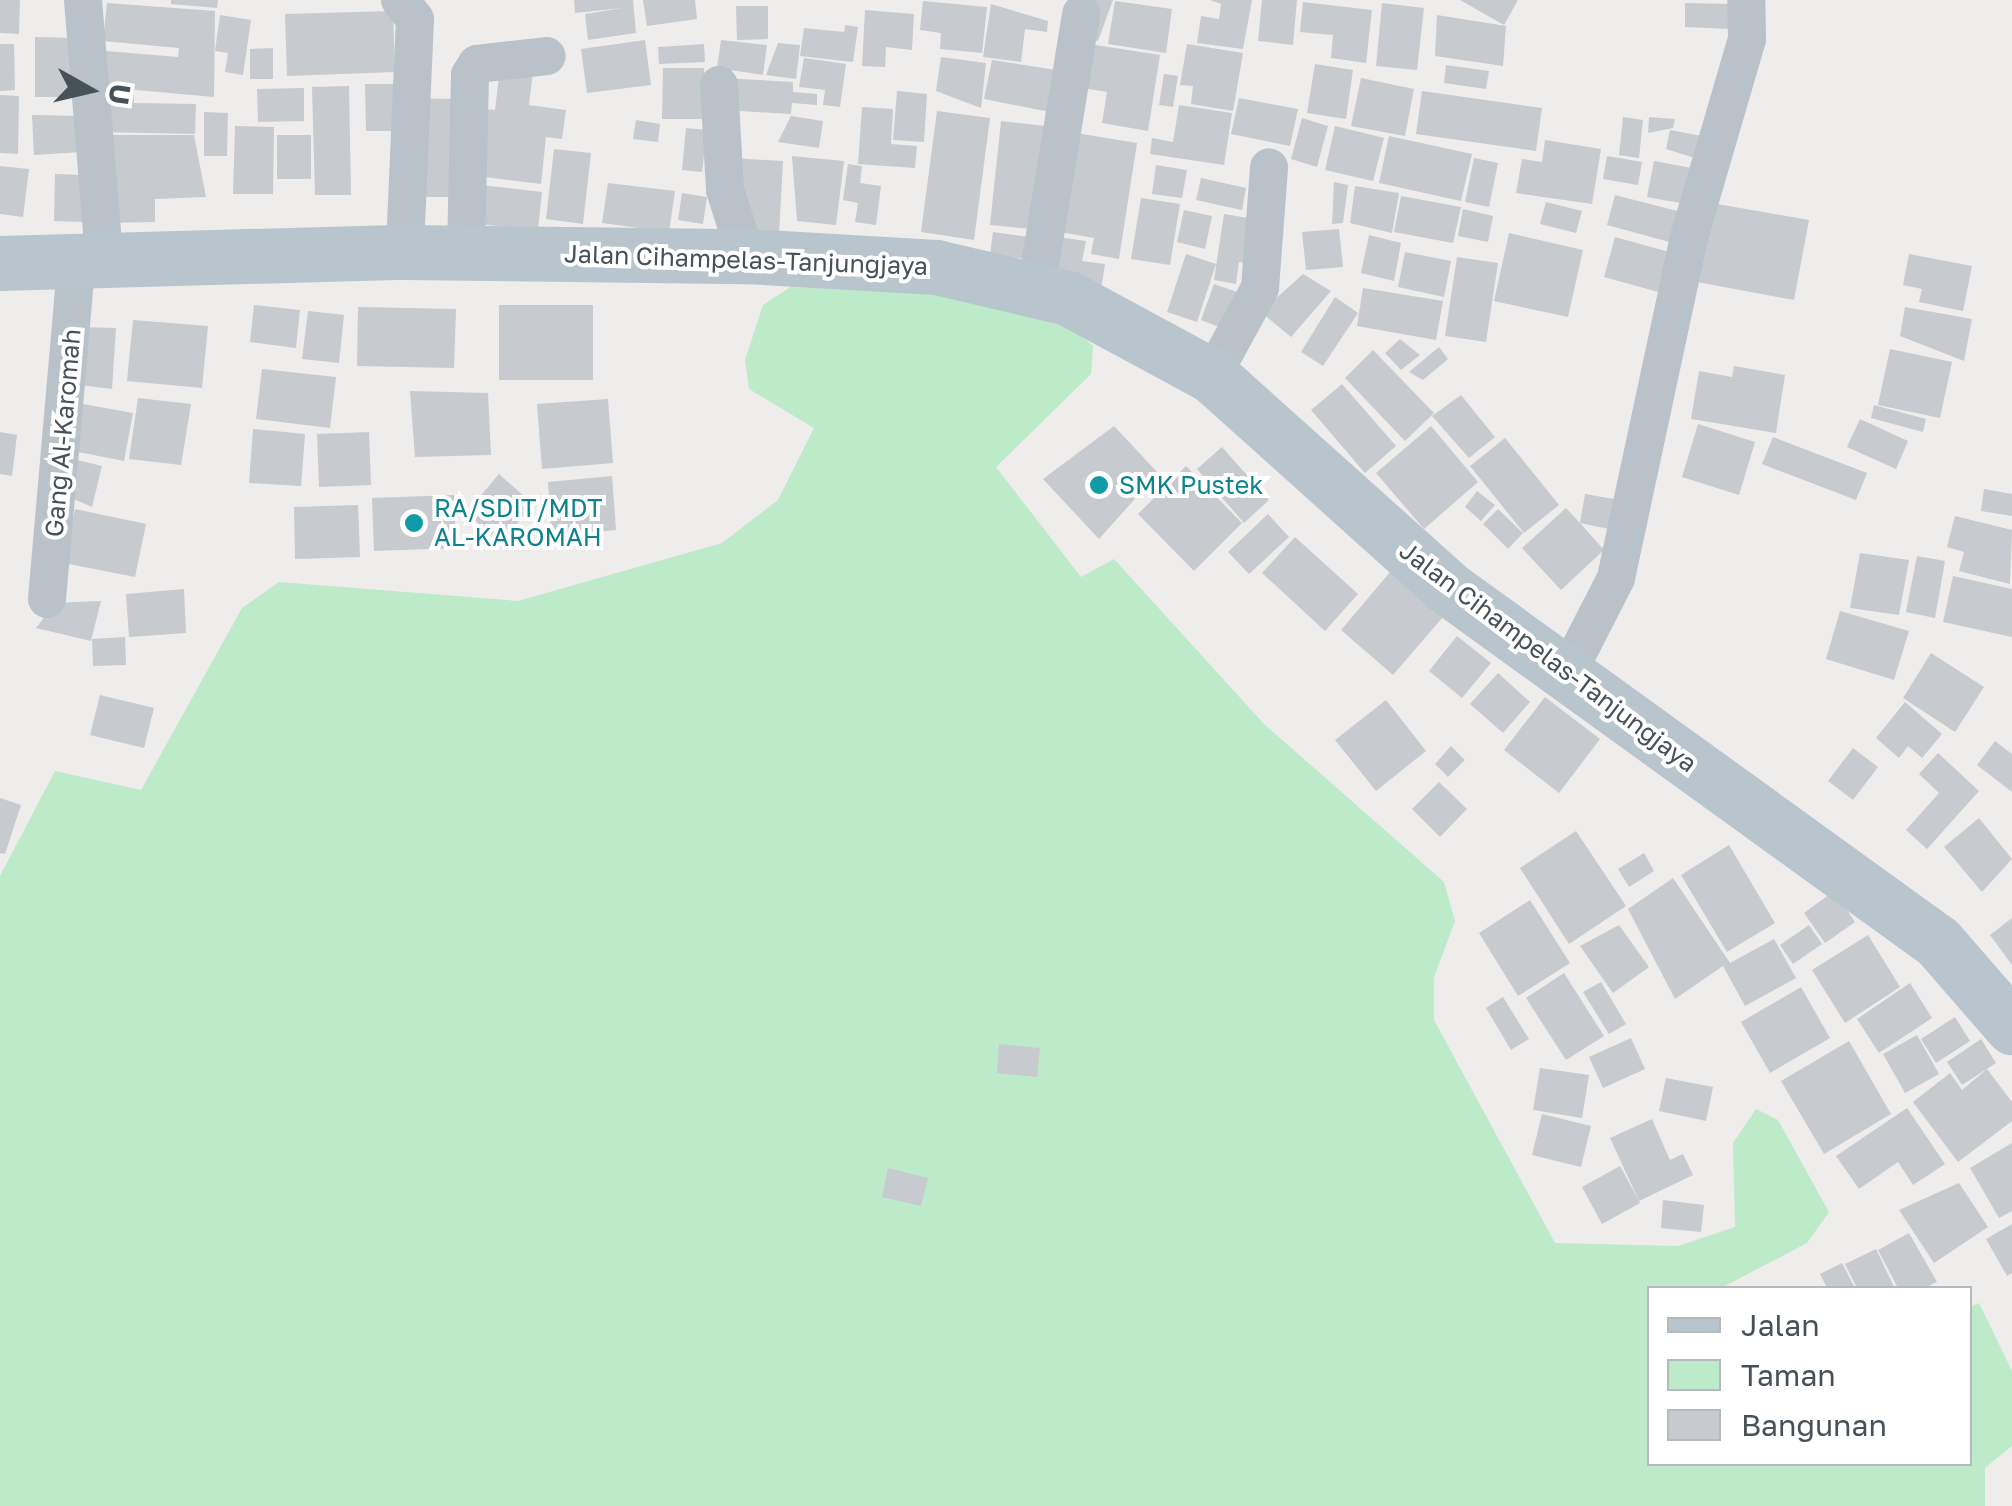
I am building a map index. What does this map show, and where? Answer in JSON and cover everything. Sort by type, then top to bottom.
[{"type":"main road","name":"Jalan Cihampelas-Tanjungjaya","points":[[0,264],[90,266],[406,252],[746,256],[936,266],[1036,290],[1114,316],[1212,376],[1448,588],[1569,670],[1938,942],[2012,1028]]},
{"type":"street","name":"Gang Al-Karomah","points":[[47,599],[90,266],[83,0]]},
{"type":"street","points":[[400,0],[415,19],[406,252]]},
{"type":"street","points":[[1569,670],[1616,578],[1688,241],[1747,38],[1746,0]]},
{"type":"street","points":[[1036,290],[1081,14]]},
{"type":"street","points":[[466,252],[470,76],[476,64],[547,56]]},
{"type":"street","points":[[720,85],[725,190],[746,256]]},
{"type":"street","points":[[1212,376],[1260,288],[1269,167]]},
{"type":"green space","points":[[795,284],[894,286],[1059,315],[1093,346],[1091,374],[996,467],[1081,577],[1114,559],[1264,724],[1444,882],[1455,921],[1434,977],[1434,1020],[1555,1243],[1678,1246],[1735,1227],[1733,1143],[1756,1109],[1778,1120],[1829,1212],[1807,1243],[1725,1286],[1647,1286],[1647,1466],[1972,1466],[1972,1306],[1979,1303],[2012,1371],[2012,1446],[1985,1468],[1985,1506],[0,1506],[0,876],[55,771],[141,790],[242,608],[279,582],[518,601],[722,543],[778,500],[814,428],[749,389],[745,360],[763,305]]},
{"type":"building","points":[[0,0],[20,0],[19,34],[0,33]]},
{"type":"building","points":[[171,0],[218,0],[217,8],[171,4]]},
{"type":"building","points":[[574,0],[633,0],[636,33],[588,40],[585,14],[622,8],[575,13]]},
{"type":"building","points":[[643,0],[695,0],[697,19],[647,26]]},
{"type":"building","points":[[1090,0],[1113,0],[1098,41],[1085,39]]},
{"type":"building","points":[[1210,0],[1252,0],[1243,49],[1197,43],[1201,16],[1219,19],[1221,4]]},
{"type":"building","points":[[1262,0],[1297,0],[1293,45],[1258,41]]},
{"type":"building","points":[[1460,0],[1518,0],[1504,25]]},
{"type":"building","points":[[923,1],[987,7],[982,53],[940,49],[941,33],[920,30]]},
{"type":"building","points":[[1115,1],[1172,9],[1166,53],[1108,44]]},
{"type":"building","points":[[1303,2],[1372,10],[1366,63],[1331,58],[1333,35],[1300,32]]},
{"type":"building","points":[[107,3],[215,11],[214,97],[103,87],[106,51],[178,57],[179,48],[103,41]]},
{"type":"building","points":[[1382,3],[1424,8],[1417,70],[1376,66]]},
{"type":"building","points":[[1685,3],[1732,4],[1731,29],[1685,27]]},
{"type":"building","points":[[991,4],[1048,21],[1047,32],[1025,29],[1021,62],[983,57]]},
{"type":"building","points":[[736,6],[768,6],[768,39],[737,40]]},
{"type":"building","points":[[865,10],[914,14],[912,50],[886,47],[885,67],[862,66]]},
{"type":"building","points":[[393,11],[395,72],[287,76],[285,14]]},
{"type":"building","points":[[220,15],[251,20],[243,75],[225,72],[228,53],[215,51]]},
{"type":"building","points":[[1437,15],[1506,26],[1503,66],[1435,56]]},
{"type":"building","points":[[845,25],[858,27],[853,62],[800,56],[804,28],[844,32]]},
{"type":"building","points":[[35,37],[77,38],[77,97],[35,97]]},
{"type":"building","points":[[645,40],[651,85],[587,93],[581,49]]},
{"type":"building","points":[[721,40],[767,45],[763,75],[717,68]]},
{"type":"building","points":[[778,43],[800,45],[796,79],[766,75]]},
{"type":"building","points":[[0,44],[14,44],[15,90],[0,91]]},
{"type":"building","points":[[704,44],[705,62],[659,64],[658,47]]},
{"type":"building","points":[[1089,44],[1160,55],[1148,131],[1102,123],[1107,92],[1082,88]]},
{"type":"building","points":[[1187,44],[1243,53],[1233,111],[1191,104],[1193,86],[1180,85]]},
{"type":"building","points":[[273,48],[273,79],[250,79],[250,49]]},
{"type":"building","points":[[941,57],[986,63],[981,108],[936,91]]},
{"type":"building","points":[[804,58],[846,64],[840,107],[823,105],[825,90],[799,87]]},
{"type":"building","points":[[992,60],[1056,70],[1050,112],[984,99]]},
{"type":"building","points":[[1315,64],[1353,70],[1346,119],[1307,113]]},
{"type":"building","points":[[1446,65],[1489,71],[1486,89],[1444,83]]},
{"type":"building","points":[[500,68],[533,72],[529,105],[566,110],[562,139],[546,137],[541,184],[485,177],[487,159],[470,156],[475,108],[495,110]]},
{"type":"building","points":[[663,68],[704,68],[704,119],[662,119]]},
{"type":"building","points":[[1164,74],[1178,76],[1173,107],[1159,105]]},
{"type":"building","points":[[722,78],[793,82],[793,92],[817,94],[817,105],[792,103],[791,114],[724,110]]},
{"type":"building","points":[[1361,78],[1414,89],[1405,136],[1351,126]]},
{"type":"building","points":[[365,84],[403,84],[404,131],[366,131]]},
{"type":"building","points":[[349,86],[351,195],[315,195],[312,87]]},
{"type":"building","points":[[304,88],[304,121],[258,122],[257,89]]},
{"type":"building","points":[[102,89],[134,90],[134,103],[196,104],[195,134],[101,132]]},
{"type":"building","points":[[897,91],[927,94],[924,142],[893,140]]},
{"type":"building","points":[[1422,91],[1542,108],[1536,151],[1416,134]]},
{"type":"building","points":[[0,95],[19,96],[18,154],[0,153]]},
{"type":"building","points":[[414,98],[452,99],[452,197],[413,197]]},
{"type":"building","points":[[1239,98],[1298,109],[1290,146],[1231,134]]},
{"type":"building","points":[[1179,105],[1232,113],[1224,165],[1150,154],[1152,138],[1173,142]]},
{"type":"building","points":[[862,107],[893,109],[891,144],[917,146],[915,168],[858,164]]},
{"type":"building","points":[[937,111],[990,118],[974,240],[921,232]]},
{"type":"building","points":[[204,112],[228,113],[227,156],[204,156]]},
{"type":"building","points":[[32,115],[82,116],[82,152],[34,155]]},
{"type":"building","points":[[791,116],[823,121],[819,148],[778,142]]},
{"type":"building","points":[[1623,117],[1643,120],[1639,158],[1619,155]]},
{"type":"building","points":[[1649,117],[1675,119],[1673,128],[1648,133]]},
{"type":"building","points":[[1302,118],[1328,126],[1317,167],[1291,159]]},
{"type":"building","points":[[636,120],[660,124],[658,142],[633,139]]},
{"type":"building","points":[[1001,121],[1054,127],[1042,230],[990,225]]},
{"type":"building","points":[[235,126],[274,127],[273,194],[233,194]]},
{"type":"building","points":[[1335,126],[1384,138],[1373,181],[1325,170]]},
{"type":"building","points":[[686,128],[707,130],[702,172],[682,170]]},
{"type":"building","points":[[1670,130],[1702,136],[1698,159],[1666,149]]},
{"type":"building","points":[[1076,133],[1137,143],[1119,259],[1091,254],[1094,238],[1060,232]]},
{"type":"building","points":[[108,135],[194,135],[206,197],[155,199],[155,222],[103,223]]},
{"type":"building","points":[[277,135],[311,135],[311,179],[277,179]]},
{"type":"building","points":[[1389,136],[1472,154],[1461,201],[1379,183]]},
{"type":"building","points":[[1545,140],[1601,149],[1592,204],[1516,193],[1522,159],[1542,162]]},
{"type":"building","points":[[554,149],[591,153],[583,224],[546,219]]},
{"type":"building","points":[[792,156],[844,161],[836,225],[797,221]]},
{"type":"building","points":[[1607,156],[1642,162],[1638,185],[1603,179]]},
{"type":"building","points":[[732,158],[783,161],[779,234],[748,232]]},
{"type":"building","points":[[1474,158],[1498,163],[1489,207],[1465,202]]},
{"type":"building","points":[[1654,161],[1697,169],[1691,205],[1647,197]]},
{"type":"building","points":[[848,164],[862,166],[860,183],[881,186],[876,225],[855,222],[858,203],[843,200]]},
{"type":"building","points":[[1156,165],[1187,170],[1182,198],[1152,194]]},
{"type":"building","points":[[0,166],[29,169],[23,217],[0,214]]},
{"type":"building","points":[[55,174],[83,175],[82,222],[54,221]]},
{"type":"building","points":[[1201,178],[1246,188],[1242,210],[1196,200]]},
{"type":"building","points":[[1334,182],[1348,185],[1343,223],[1332,224]]},
{"type":"building","points":[[608,183],[675,191],[669,232],[602,223]]},
{"type":"building","points":[[481,185],[542,192],[538,230],[477,224]]},
{"type":"building","points":[[1355,186],[1399,193],[1392,233],[1350,223]]},
{"type":"building","points":[[682,193],[707,197],[703,224],[678,220]]},
{"type":"building","points":[[1615,195],[1681,212],[1673,243],[1607,225]]},
{"type":"building","points":[[1401,196],[1461,207],[1453,243],[1394,232]]},
{"type":"building","points":[[1141,198],[1180,204],[1170,265],[1131,259]]},
{"type":"building","points":[[1546,202],[1582,211],[1576,233],[1540,224]]},
{"type":"building","points":[[1706,202],[1809,220],[1794,300],[1692,281]]},
{"type":"building","points":[[1463,209],[1493,216],[1488,242],[1458,236]]},
{"type":"building","points":[[1184,210],[1212,216],[1205,249],[1177,242]]},
{"type":"building","points":[[1224,214],[1260,220],[1253,265],[1239,262],[1236,284],[1214,280]]},
{"type":"building","points":[[1339,229],[1343,267],[1306,270],[1302,232]]},
{"type":"building","points":[[993,232],[1043,239],[1040,261],[990,254]]},
{"type":"building","points":[[1509,233],[1583,250],[1568,317],[1494,301]]},
{"type":"building","points":[[1369,235],[1401,243],[1394,281],[1361,273]]},
{"type":"building","points":[[1058,237],[1086,241],[1082,261],[1105,264],[1101,290],[1051,281]]},
{"type":"building","points":[[1615,237],[1673,253],[1662,293],[1604,277]]},
{"type":"building","points":[[1405,252],[1451,261],[1444,297],[1398,287]]},
{"type":"building","points":[[1186,254],[1216,264],[1197,322],[1167,312]]},
{"type":"building","points":[[1909,254],[1972,266],[1963,311],[1919,302],[1922,289],[1903,285]]},
{"type":"building","points":[[1457,257],[1498,263],[1486,342],[1445,336]]},
{"type":"building","points":[[1303,274],[1331,291],[1291,337],[1261,312]]},
{"type":"building","points":[[1214,284],[1240,293],[1227,330],[1201,320]]},
{"type":"building","points":[[1363,288],[1443,301],[1436,340],[1357,326]]},
{"type":"building","points":[[1335,297],[1358,313],[1323,366],[1301,352]]},
{"type":"building","points":[[254,305],[300,310],[296,348],[250,342]]},
{"type":"building","points":[[499,305],[593,305],[593,380],[499,380]]},
{"type":"building","points":[[358,307],[456,309],[454,368],[357,366]]},
{"type":"building","points":[[1905,307],[1972,319],[1964,361],[1900,336]]},
{"type":"building","points":[[308,311],[344,315],[339,363],[302,359]]},
{"type":"building","points":[[133,320],[208,326],[202,388],[127,381]]},
{"type":"building","points":[[77,327],[116,328],[112,389],[72,384]]},
{"type":"building","points":[[1400,339],[1420,355],[1401,370],[1385,353]]},
{"type":"building","points":[[1439,347],[1448,359],[1423,380],[1409,372]]},
{"type":"building","points":[[1890,349],[1952,362],[1940,418],[1878,405]]},
{"type":"building","points":[[1373,350],[1434,413],[1405,441],[1345,378]]},
{"type":"building","points":[[1734,366],[1785,375],[1776,433],[1691,419],[1699,371],[1732,377]]},
{"type":"building","points":[[262,369],[336,377],[330,428],[256,419]]},
{"type":"building","points":[[1342,384],[1396,446],[1365,473],[1311,410]]},
{"type":"building","points":[[410,391],[488,393],[491,455],[415,457]]},
{"type":"building","points":[[1461,395],[1495,437],[1469,458],[1432,416]]},
{"type":"building","points":[[138,398],[191,404],[181,465],[129,459]]},
{"type":"building","points":[[608,399],[613,463],[542,469],[537,404]]},
{"type":"building","points":[[72,402],[133,413],[124,461],[63,449]]},
{"type":"building","points":[[1874,405],[1926,419],[1923,432],[1871,418]]},
{"type":"building","points":[[1860,419],[1908,441],[1896,469],[1847,447]]},
{"type":"building","points":[[1698,424],[1755,442],[1739,495],[1682,477]]},
{"type":"building","name":"SMK Pustek","points":[[1114,426],[1158,473],[1099,539],[1043,479]]},
{"type":"building","points":[[1431,426],[1478,482],[1424,529],[1376,473]]},
{"type":"building","points":[[253,429],[305,434],[301,486],[249,483]]},
{"type":"building","points":[[0,432],[17,435],[12,476],[0,474]]},
{"type":"building","points":[[369,432],[371,485],[319,487],[317,434]]},
{"type":"building","points":[[1773,437],[1867,473],[1856,500],[1762,464]]},
{"type":"building","points":[[1505,438],[1559,505],[1524,533],[1470,466]]},
{"type":"building","points":[[1222,447],[1269,500],[1244,523],[1197,469]]},
{"type":"building","points":[[65,457],[102,466],[92,507],[67,496]]},
{"type":"building","points":[[1186,466],[1242,523],[1194,571],[1138,514]]},
{"type":"building","name":"RA/SDIT/MDT AL-KAROMAH","points":[[499,474],[533,504],[501,543],[466,513]]},
{"type":"building","points":[[612,476],[616,530],[552,536],[548,482]]},
{"type":"building","points":[[1984,489],[2012,494],[2012,516],[1981,511]]},
{"type":"building","points":[[1477,491],[1495,505],[1481,521],[1465,507]]},
{"type":"building","points":[[1585,494],[1614,499],[1609,529],[1580,523]]},
{"type":"building","name":"RA/SDIT/MDT AL-KAROMAH","points":[[454,495],[456,548],[374,551],[372,498]]},
{"type":"building","name":"RA/SDIT/MDT AL-KAROMAH","points":[[358,505],[360,557],[295,559],[294,507]]},
{"type":"building","points":[[1566,508],[1604,550],[1561,590],[1522,548]]},
{"type":"building","points":[[75,509],[146,524],[135,577],[64,563]]},
{"type":"building","points":[[1498,509],[1523,533],[1508,549],[1483,524]]},
{"type":"building","points":[[1268,514],[1289,537],[1249,574],[1228,552]]},
{"type":"building","points":[[1955,516],[2012,530],[2010,584],[1959,571],[1964,552],[1947,547]]},
{"type":"building","points":[[1295,537],[1358,594],[1325,631],[1262,573]]},
{"type":"building","points":[[1860,553],[1909,560],[1899,615],[1850,608]]},
{"type":"building","points":[[1917,556],[1945,561],[1935,618],[1906,612]]},
{"type":"building","points":[[1391,571],[1443,617],[1393,675],[1341,630]]},
{"type":"building","points":[[1953,576],[2012,589],[2012,637],[1943,622]]},
{"type":"building","points":[[184,589],[186,633],[129,637],[126,594]]},
{"type":"building","points":[[101,601],[91,641],[36,628],[55,603]]},
{"type":"building","points":[[1840,611],[1909,631],[1894,680],[1826,659]]},
{"type":"building","points":[[1457,636],[1491,663],[1462,698],[1429,671]]},
{"type":"building","points":[[125,637],[126,665],[93,666],[92,639]]},
{"type":"building","points":[[1931,653],[1984,687],[1955,732],[1903,698]]},
{"type":"building","points":[[1498,673],[1530,702],[1503,733],[1470,704]]},
{"type":"building","points":[[100,695],[154,708],[144,748],[90,735]]},
{"type":"building","points":[[1545,697],[1600,739],[1559,793],[1504,750]]},
{"type":"building","points":[[1386,700],[1426,751],[1376,791],[1335,740]]},
{"type":"building","points":[[1905,702],[1942,734],[1922,758],[1908,746],[1899,758],[1876,738]]},
{"type":"building","points":[[1995,741],[2012,754],[2012,792],[1977,765]]},
{"type":"building","points":[[1451,746],[1465,760],[1448,777],[1435,764]]},
{"type":"building","points":[[1853,748],[1878,767],[1853,800],[1828,781]]},
{"type":"building","points":[[1938,753],[1979,791],[1927,849],[1906,830],[1939,793],[1919,774]]},
{"type":"building","points":[[1439,782],[1467,809],[1440,837],[1412,809]]},
{"type":"building","points":[[0,798],[21,805],[5,854],[0,853]]},
{"type":"building","points":[[1979,818],[2012,859],[1982,892],[1944,847]]},
{"type":"building","points":[[1576,831],[1626,906],[1569,944],[1520,868]]},
{"type":"building","points":[[1729,845],[1775,923],[1727,952],[1681,875]]},
{"type":"building","points":[[1644,853],[1654,871],[1629,887],[1618,869]]},
{"type":"building","points":[[1673,878],[1730,963],[1774,939],[1796,978],[1745,1006],[1723,966],[1675,999],[1628,909]]},
{"type":"building","points":[[1834,891],[1855,922],[1825,943],[1804,913]]},
{"type":"building","points":[[1530,900],[1570,963],[1518,996],[1479,933]]},
{"type":"building","points":[[2012,918],[2012,965],[1990,935]]},
{"type":"building","points":[[1619,925],[1649,967],[1613,993],[1580,946]]},
{"type":"building","points":[[1809,925],[1822,944],[1793,964],[1780,945]]},
{"type":"building","points":[[1868,935],[1900,987],[1845,1023],[1812,970]]},
{"type":"building","points":[[1564,973],[1604,1036],[1566,1060],[1526,998]]},
{"type":"building","points":[[1601,982],[1626,1024],[1609,1034],[1583,992]]},
{"type":"building","points":[[1910,983],[1932,1018],[1879,1053],[1857,1019]]},
{"type":"building","points":[[1801,987],[1830,1038],[1770,1073],[1741,1022]]},
{"type":"building","points":[[1503,997],[1529,1039],[1511,1050],[1486,1008]]},
{"type":"building","points":[[1955,1017],[1970,1041],[1936,1063],[1921,1039]]},
{"type":"building","points":[[1917,1035],[1939,1074],[1905,1093],[1883,1054]]},
{"type":"building","points":[[1631,1038],[1645,1069],[1603,1088],[1589,1057]]},
{"type":"building","points":[[1981,1039],[1996,1063],[1962,1085],[1947,1062]]},
{"type":"building","points":[[1849,1041],[1891,1114],[1824,1154],[1781,1081]]},
{"type":"building","points":[[999,1044],[1040,1048],[1037,1077],[997,1073]]},
{"type":"building","points":[[1540,1068],[1589,1075],[1582,1118],[1533,1110]]},
{"type":"building","points":[[1987,1069],[2012,1102],[2012,1121],[1958,1162],[1913,1102],[1950,1073],[1962,1090]]},
{"type":"building","points":[[1666,1078],[1713,1087],[1706,1121],[1659,1111]]},
{"type":"building","points":[[1907,1108],[1945,1164],[1913,1185],[1898,1162],[1859,1189],[1836,1156]]},
{"type":"building","points":[[1542,1114],[1591,1126],[1581,1167],[1532,1155]]},
{"type":"building","points":[[1652,1119],[1670,1160],[1683,1154],[1693,1175],[1639,1201],[1610,1138]]},
{"type":"building","points":[[2012,1143],[2012,1211],[1999,1218],[1970,1168]]},
{"type":"building","points":[[1620,1166],[1640,1203],[1602,1224],[1582,1187]]},
{"type":"building","points":[[888,1168],[928,1178],[921,1206],[882,1197]]},
{"type":"building","points":[[1959,1183],[1988,1227],[1934,1263],[1899,1210]]},
{"type":"building","points":[[1663,1200],[1704,1205],[1701,1232],[1661,1228]]},
{"type":"building","points":[[2012,1224],[2012,1273],[2007,1276],[1986,1239]]},
{"type":"building","points":[[1909,1233],[1937,1282],[1928,1286],[1897,1286],[1878,1250]]},
{"type":"building","points":[[1876,1249],[1894,1286],[1856,1286],[1845,1264]]},
{"type":"building","points":[[1842,1263],[1854,1286],[1826,1286],[1820,1274]]},
{"type":"place","name":"SMK Pustek","points":[[1099,485]]},
{"type":"place","name":"RA/SDIT/MDT AL-KAROMAH","points":[[414,523]]}]
